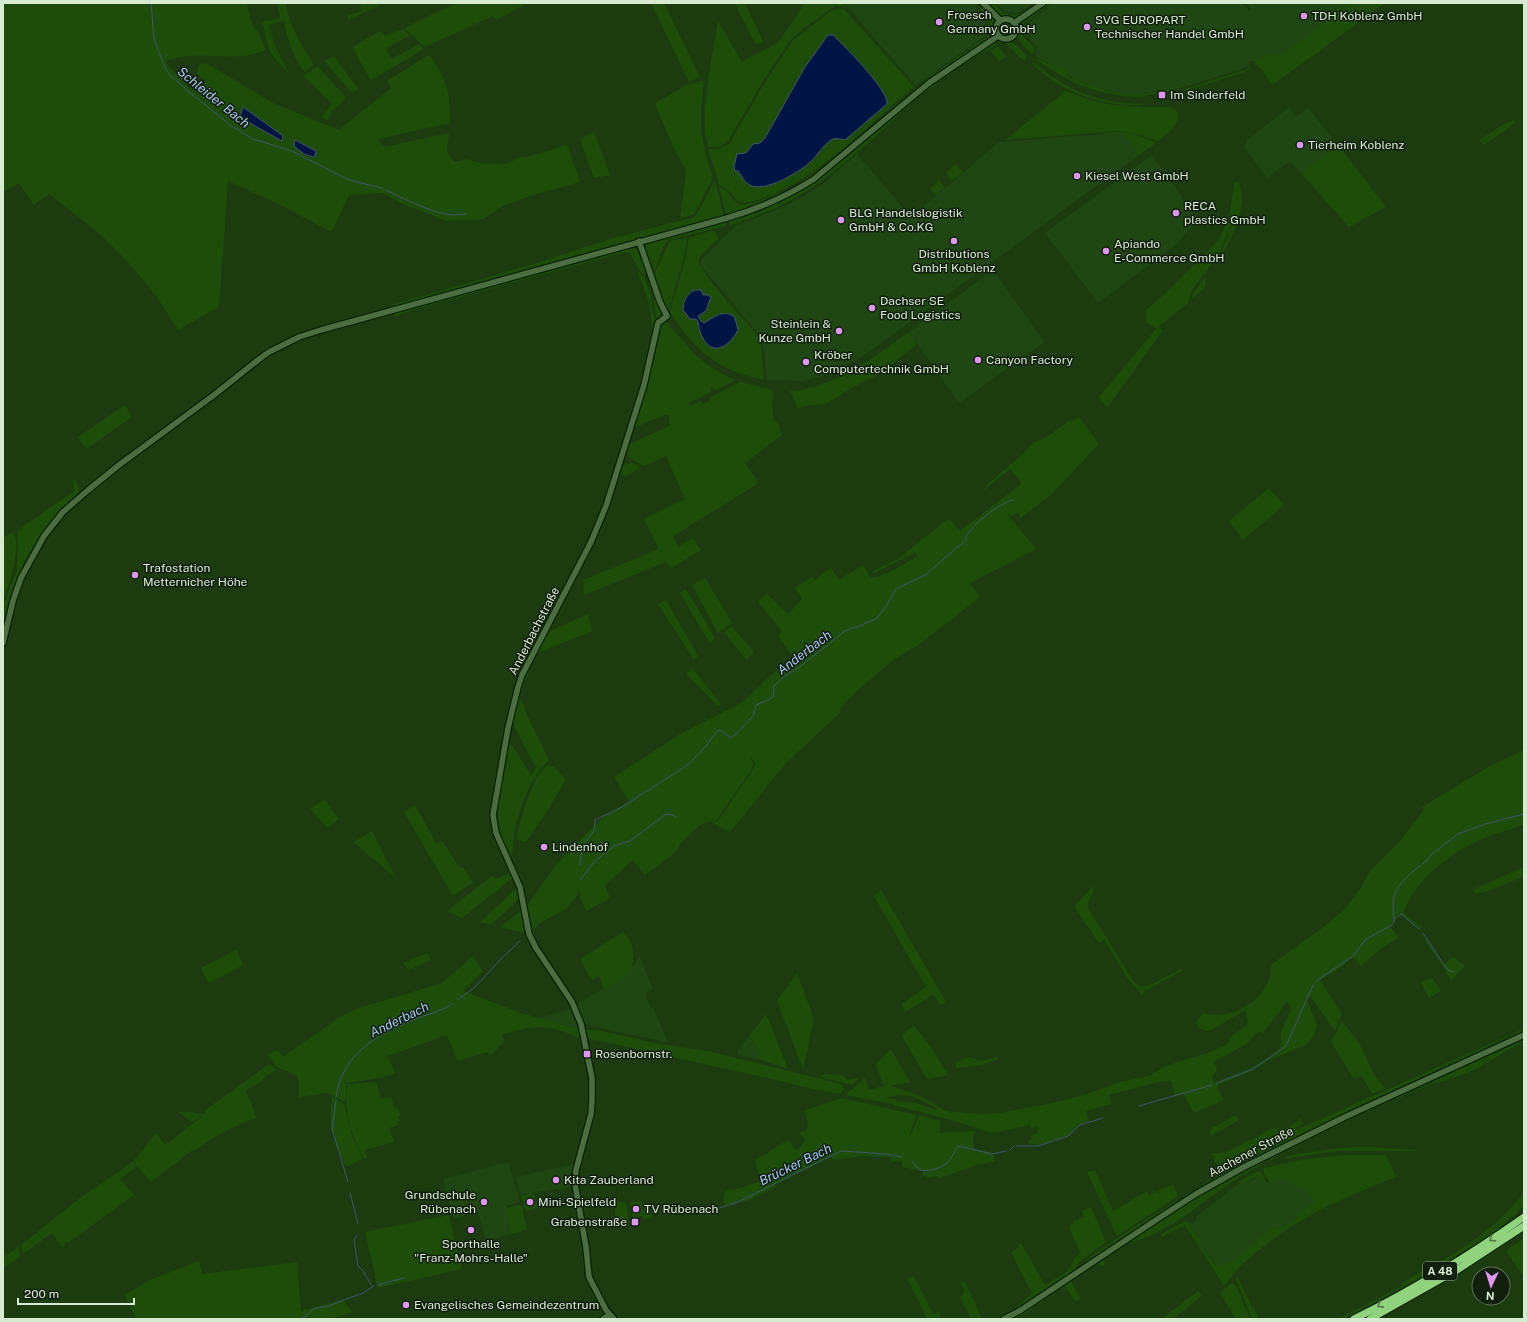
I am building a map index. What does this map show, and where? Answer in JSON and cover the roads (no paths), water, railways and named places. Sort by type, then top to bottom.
[{"type":"highway","name":"A 48","points":[[1354,1319],[1410,1289],[1460,1259],[1524,1217]]},
{"type":"highway","name":"A 48","points":[[1370,1319],[1457,1270],[1524,1226]]},
{"type":"main road","points":[[983,3],[1000,20]]},
{"type":"main road","points":[[1014,23],[1043,3]]},
{"type":"main road","points":[[998,36],[1006,39],[1011,38],[1016,32],[1014,23],[1009,19],[1000,20]]},
{"type":"main road","points":[[998,36],[996,28],[1000,20]]},
{"type":"main road","points":[[3,643],[12,601],[21,578],[44,536],[63,512],[114,469],[269,352],[299,337],[321,330],[747,212],[770,203],[793,192],[814,179],[929,83],[998,36]]},
{"type":"main road","name":"Anderbachstraße","points":[[611,1317],[589,1277],[586,1247],[575,1184],[576,1170],[591,1114],[592,1100],[592,1074],[581,1024],[572,1002],[536,948],[529,934],[520,884],[494,825],[493,815],[508,728],[522,675],[591,542],[606,506],[644,385],[658,323],[667,316],[660,302],[639,241]]},
{"type":"main road","name":"Aachener Straße","points":[[1004,1319],[1021,1310],[1196,1194],[1244,1167],[1346,1116],[1524,1034]]},
{"type":"main road","points":[[603,1319],[611,1317]]},
{"type":"water","points":[[828,35],[833,35],[865,68],[886,97],[887,104],[845,140],[833,139],[804,167],[781,181],[756,187],[748,184],[738,171],[735,171],[734,167],[737,154],[746,153],[753,144],[760,143],[765,138],[805,67]]},
{"type":"water","points":[[243,107],[283,136],[282,141],[240,116]]},
{"type":"water","points":[[295,140],[316,151],[315,156],[313,157],[304,154],[294,146]]},
{"type":"water","points":[[701,290],[703,295],[708,295],[711,297],[706,311],[698,316],[701,321],[704,323],[720,314],[731,315],[735,318],[738,330],[730,342],[725,346],[714,348],[709,346],[701,334],[696,319],[690,319],[683,310],[686,298],[692,291]]},
{"type":"waterway","name":"Schleider Bach","points":[[151,3],[154,39],[166,70],[188,91],[230,125],[253,139],[292,151],[349,180],[382,188]]},
{"type":"waterway","name":"Schleider Bach","points":[[386,190],[419,206],[438,212],[454,215],[466,214]]},
{"type":"waterway","name":"Anderbach","points":[[580,865],[582,846],[594,831],[595,820],[622,807],[683,768],[706,746],[717,731],[721,730],[730,738],[736,734],[753,716],[756,705],[773,697],[773,687],[786,675],[797,669],[845,631],[877,618],[885,608],[896,589],[925,575],[965,541],[971,530],[984,517],[1000,506],[1013,500]]},
{"type":"waterway","points":[[580,880],[595,861],[614,846],[630,841],[666,814],[676,817]]},
{"type":"waterway","name":"Brücker Bach","points":[[1423,864],[1432,854],[1458,834],[1485,824],[1524,814]]},
{"type":"waterway","name":"Brücker Bach","points":[[1316,981],[1353,956],[1366,939],[1392,925],[1394,922],[1393,900],[1395,894],[1405,878],[1420,866]]},
{"type":"waterway","points":[[1395,919],[1401,914],[1419,929]]},
{"type":"waterway","points":[[1423,933],[1444,965],[1448,970],[1454,972]]},
{"type":"waterway","name":"Anderbach","points":[[457,1000],[474,988],[520,941]]},
{"type":"waterway","name":"Brücker Bach","points":[[1216,1083],[1253,1069],[1286,1046],[1313,985]]},
{"type":"waterway","name":"Anderbach","points":[[336,1097],[340,1081],[346,1068],[365,1046],[390,1030],[452,1004]]},
{"type":"waterway","name":"Brücker Bach","points":[[1139,1106],[1212,1085]]},
{"type":"waterway","name":"Anderbach","points":[[336,1101],[332,1129],[348,1182]]},
{"type":"waterway","name":"Brücker Bach","points":[[1016,1146],[1039,1146],[1068,1136],[1080,1125],[1103,1118]]},
{"type":"waterway","name":"Brücker Bach","points":[[912,1161],[918,1169],[925,1171],[937,1168],[948,1162],[959,1146],[992,1154],[1006,1151]]},
{"type":"waterway","name":"Brücker Bach","points":[[1010,1150],[1014,1146]]},
{"type":"waterway","name":"Brücker Bach","points":[[699,1212],[720,1208],[738,1202],[841,1151],[886,1154],[902,1157]]},
{"type":"waterway","name":"Anderbach","points":[[350,1193],[358,1224]]},
{"type":"waterway","name":"Anderbach","points":[[357,1235],[354,1240],[358,1266],[363,1271],[372,1286]]},
{"type":"waterway","name":"Brücker Bach","points":[[378,1285],[404,1278]]},
{"type":"waterway","name":"Brücker Bach","points":[[302,1319],[313,1309],[328,1306],[363,1293],[374,1286]]},
{"type":"place","name":"TDH Koblenz GmbH","points":[[1304,16]]},
{"type":"place","name":"Froesch Germany GmbH","points":[[939,22]]},
{"type":"place","name":"SVG EUROPART Technischer Handel GmbH","points":[[1087,27]]},
{"type":"place","name":"Im Sinderfeld","points":[[1162,95]]},
{"type":"place","name":"Tierheim Koblenz","points":[[1300,145]]},
{"type":"place","name":"Kiesel West GmbH","points":[[1077,176]]},
{"type":"place","name":"RECA plastics GmbH","points":[[1176,213]]},
{"type":"place","name":"BLG Handelslogistik GmbH & Co.KG","points":[[841,220]]},
{"type":"place","name":"Distributions GmbH Koblenz","points":[[954,241]]},
{"type":"place","name":"Apiando E-Commerce GmbH","points":[[1106,251]]},
{"type":"place","name":"Dachser SE Food Logistics","points":[[872,308]]},
{"type":"place","name":"Steinlein & Kunze GmbH","points":[[839,331]]},
{"type":"place","name":"Canyon Factory","points":[[978,360]]},
{"type":"place","name":"Kröber Computertechnik GmbH","points":[[806,362]]},
{"type":"place","name":"Trafostation Metternicher Höhe","points":[[135,575]]},
{"type":"place","name":"Lindenhof","points":[[544,847]]},
{"type":"place","name":"Rosenbornstr.","points":[[587,1054]]},
{"type":"place","name":"Kita Zauberland","points":[[556,1180]]},
{"type":"place","name":"Grundschule Rübenach","points":[[484,1202]]},
{"type":"place","name":"Mini-Spielfeld","points":[[530,1202]]},
{"type":"place","name":"TV Rübenach","points":[[636,1209]]},
{"type":"place","name":"Grabenstraße","points":[[635,1222]]},
{"type":"place","name":"Sporthalle \"Franz-Mohrs-Halle\"","points":[[471,1230]]},
{"type":"place","name":"Evangelisches Gemeindezentrum","points":[[406,1305]]}]
